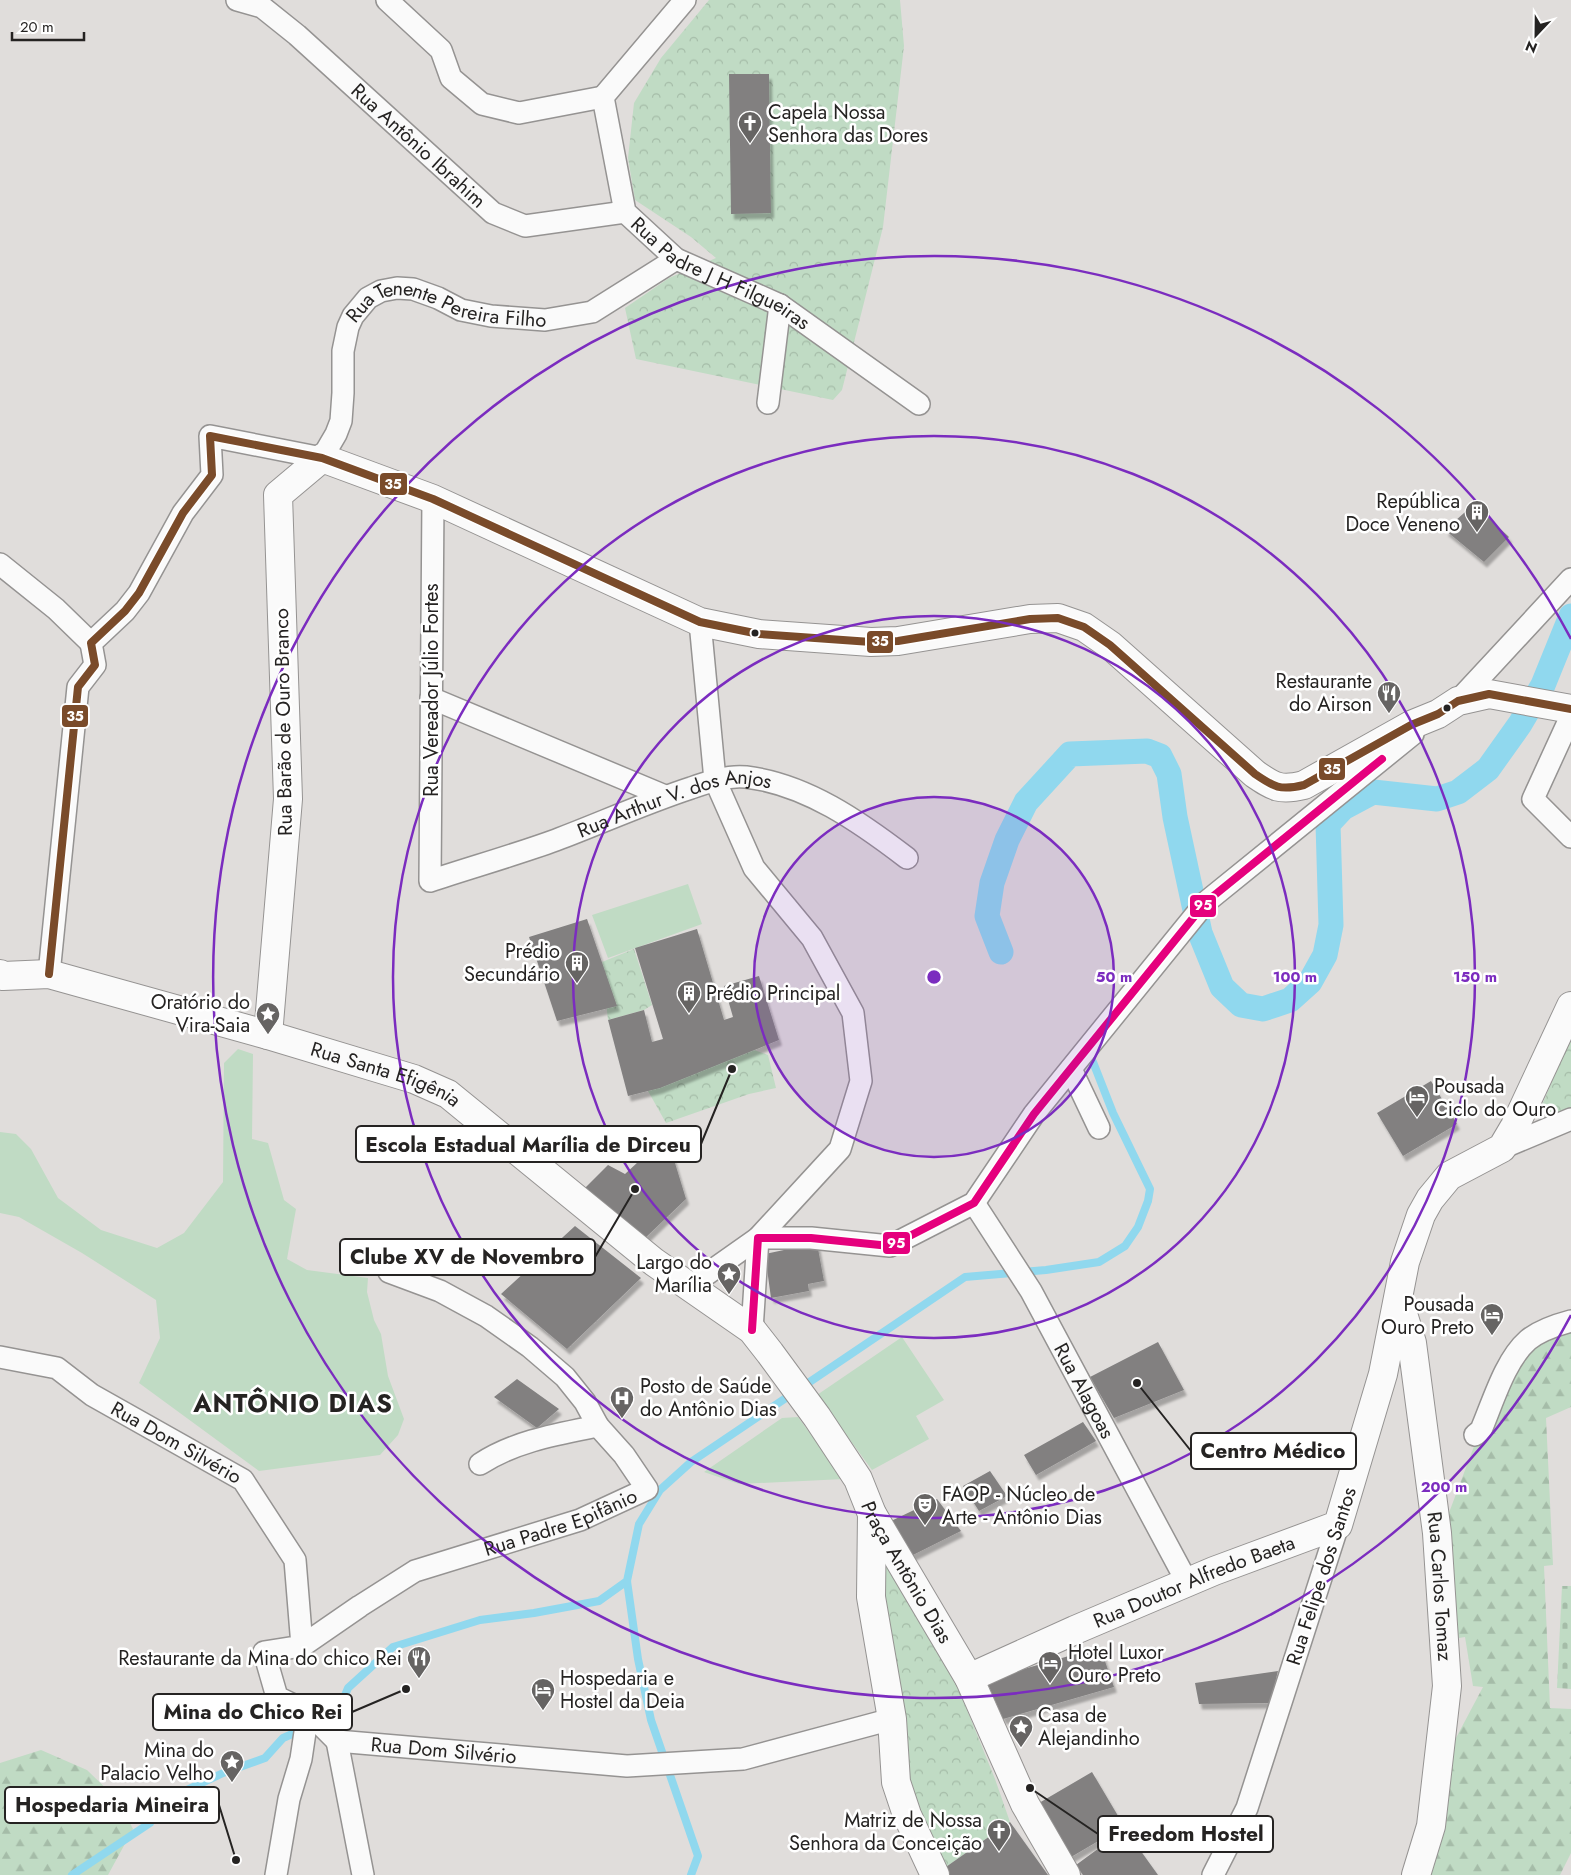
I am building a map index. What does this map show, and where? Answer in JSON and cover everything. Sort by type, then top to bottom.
[{"type":"street","name":"Rua Antônio Ibrahim","points":[[237,0],[262,8],[296,35],[493,213],[525,226],[625,212]]},
{"type":"street","points":[[387,0],[442,50],[451,78],[482,104],[519,112],[603,97],[685,0]]},
{"type":"street","name":"Rua Padre J H Filgueiras","points":[[603,97],[625,212],[676,259],[780,305],[919,404]]},
{"type":"street","name":"Rua Tenente Pereira Filho","points":[[322,458],[341,422],[343,351],[348,327],[353,316],[368,298],[381,291],[397,288],[413,289],[438,298],[462,310],[491,316],[545,320],[592,312],[676,259]]},
{"type":"street","points":[[768,403],[780,305]]},
{"type":"street","points":[[91,643],[125,611],[139,593],[183,513],[212,475],[210,436],[322,458],[433,500],[700,622],[759,634],[871,642],[898,641],[1030,618],[1058,618],[1084,628],[1110,645],[1255,774],[1272,786],[1288,789],[1304,786],[1412,725],[1448,707],[1489,694],[1571,709]]},
{"type":"street","name":"Rua Barão de Ouro Branco","points":[[268,1035],[288,799],[278,495],[322,458]]},
{"type":"street","name":"Rua Vereador Júlio Fortes","points":[[430,881],[433,500]]},
{"type":"street","points":[[0,564],[56,608],[91,643],[95,665],[78,687],[49,974]]},
{"type":"street","points":[[758,1238],[811,1238],[890,1246],[974,1203],[1034,1114],[1206,902],[1448,707],[1571,579]]},
{"type":"street","points":[[690,1286],[758,1238],[840,1149],[861,1081],[853,1013],[812,938],[754,868],[715,780],[700,622]]},
{"type":"street","points":[[431,698],[665,796]]},
{"type":"street","points":[[1571,716],[1533,799],[1571,837]]},
{"type":"street","name":"Rua Arthur V. dos Anjos","points":[[430,881],[555,840],[665,796],[715,780],[744,776],[785,785],[835,809],[907,858]]},
{"type":"street","name":"Rua Santa Efigênia","points":[[1,976],[49,974],[268,1035],[414,1079],[448,1094],[654,1262],[752,1330],[817,1417],[858,1479],[872,1514]]},
{"type":"street","points":[[1502,1148],[1515,1126],[1571,1006]]},
{"type":"street","points":[[1071,1069],[1099,1128]]},
{"type":"street","name":"Rua Felipe dos Santos","points":[[1212,1875],[1247,1808],[1338,1525],[1383,1374],[1405,1262],[1421,1215],[1430,1198],[1449,1176],[1502,1148],[1571,1120]]},
{"type":"street","name":"Rua Alagoas","points":[[974,1203],[1031,1291],[1187,1582]]},
{"type":"street","points":[[752,1330],[758,1238]]},
{"type":"street","name":"Rua Padre Epifânio","points":[[302,1646],[415,1571],[580,1520],[647,1488],[624,1455],[598,1426],[585,1402],[565,1377],[530,1347],[486,1316],[440,1291],[389,1272]]},
{"type":"street","name":"Rua Carlos Tomaz","points":[[1398,1297],[1412,1343],[1437,1533],[1447,1686],[1431,1826],[1416,1875]]},
{"type":"street","points":[[1474,1435],[1481,1430],[1510,1364],[1518,1351],[1529,1339],[1543,1331],[1571,1321]]},
{"type":"street","name":"Rua Dom Silvério","points":[[0,1357],[57,1368],[92,1395],[243,1480],[295,1560],[302,1646]]},
{"type":"street","points":[[480,1464],[492,1456],[525,1443],[598,1426]]},
{"type":"street","name":"Praça Antônio Dias","points":[[872,1514],[969,1678],[1032,1817],[1066,1875]]},
{"type":"street","name":"Praça Antônio Dias","points":[[872,1514],[871,1597],[892,1719],[896,1782],[908,1815],[935,1875]]},
{"type":"street","name":"Rua Doutor Alfredo Baeta","points":[[969,1678],[1187,1582],[1338,1525]]},
{"type":"street","points":[[302,1646],[264,1652],[277,1697],[308,1712],[337,1741],[363,1875]]},
{"type":"street","points":[[276,1875],[289,1799],[301,1759],[308,1712]]},
{"type":"street","name":"Rua Dom Silvério","points":[[337,1741],[628,1766],[743,1759],[892,1719]]},
{"type":"green space","points":[[709,0],[900,0],[904,46],[883,227],[842,390],[833,400],[636,359],[625,308],[669,278],[716,258],[691,237],[635,200],[628,158],[634,103],[661,58]]},
{"type":"green space","points":[[688,884],[702,924],[608,958],[592,915]]},
{"type":"green space","points":[[634,949],[652,1005],[644,1010],[608,1020],[602,962]]},
{"type":"green space","points":[[1571,1037],[1571,1108],[1552,1115],[1542,1105]]},
{"type":"green space","points":[[238,1049],[253,1054],[252,1139],[268,1143],[284,1200],[296,1209],[287,1259],[307,1270],[368,1278],[367,1292],[374,1320],[381,1334],[388,1376],[404,1419],[398,1435],[380,1455],[259,1471],[139,1383],[160,1338],[156,1300],[82,1253],[19,1217],[0,1213],[0,1132],[16,1134],[31,1149],[58,1198],[101,1230],[157,1248],[184,1233],[223,1182],[224,1063]]},
{"type":"green space","points":[[754,1050],[768,1055],[776,1088],[749,1094],[666,1123],[648,1091]]},
{"type":"green space","points":[[1571,1330],[1571,1407],[1546,1418],[1553,1565],[1544,1566],[1550,1708],[1571,1709],[1571,1853],[1560,1875],[1410,1875],[1439,1770],[1483,1687],[1473,1686],[1465,1637],[1459,1638],[1450,1608],[1447,1518],[1476,1441],[1520,1360],[1544,1342]]},
{"type":"green space","points":[[902,1337],[944,1400],[916,1416],[929,1439],[872,1470],[817,1395]]},
{"type":"green space","points":[[798,1417],[844,1479],[739,1484],[704,1472],[782,1418]]},
{"type":"green space","points":[[881,1559],[892,1563],[957,1685],[995,1779],[1010,1822],[943,1869],[915,1822],[894,1730]]},
{"type":"green space","points":[[1562,1586],[1571,1586],[1571,1689],[1557,1688]]},
{"type":"green space","points":[[41,1750],[87,1770],[119,1801],[133,1829],[108,1875],[0,1875],[0,1763]]},
{"type":"building","name":"Capela Nossa Senhora das Dores","points":[[729,74],[769,74],[771,213],[731,214]]},
{"type":"building","name":"República Doce Veneno","points":[[1474,504],[1509,537],[1484,562],[1445,530]]},
{"type":"building","name":"Prédio Secundário","points":[[587,919],[617,1006],[557,1021],[529,937]]},
{"type":"building","name":"Prédio Principal","points":[[697,929],[724,1020],[733,1017],[724,986],[759,976],[779,1040],[660,1088],[628,1096],[608,1020],[644,1010],[652,1042],[663,1039],[635,948]]},
{"type":"building","name":"Pousada Ciclo do Ouro","points":[[1431,1081],[1457,1124],[1403,1156],[1377,1113]]},
{"type":"building","points":[[664,1138],[671,1150],[686,1199],[643,1240],[585,1188],[608,1165],[625,1174]]},
{"type":"building","points":[[575,1226],[641,1278],[567,1349],[501,1294]]},
{"type":"building","points":[[817,1243],[824,1281],[808,1284],[809,1291],[771,1298],[765,1254]]},
{"type":"building","points":[[1158,1342],[1184,1390],[1114,1418],[1090,1377]]},
{"type":"building","points":[[517,1379],[559,1409],[537,1428],[494,1397]]},
{"type":"building","name":"FAOP - Núcleo de Arte - Antônio Dias","points":[[1083,1422],[1096,1441],[1036,1475],[1024,1455]]},
{"type":"building","name":"FAOP - Núcleo de Arte - Antônio Dias","points":[[990,1471],[1007,1496],[979,1511],[963,1486]]},
{"type":"building","name":"FAOP - Núcleo de Arte - Antônio Dias","points":[[937,1499],[961,1531],[911,1556],[889,1522]]},
{"type":"building","name":"Hotel Luxor Ouro Preto","points":[[1100,1647],[1114,1687],[1003,1719],[986,1680]]},
{"type":"building","points":[[1278,1671],[1270,1703],[1199,1704],[1195,1683]]},
{"type":"building","points":[[1092,1772],[1124,1826],[1071,1857],[1039,1803]]},
{"type":"building","name":"Matriz de Nossa Senhora da Conceição","points":[[1010,1822],[1048,1875],[948,1875],[943,1869]]},
{"type":"building","points":[[1125,1829],[1158,1875],[1083,1875],[1076,1865]]},
{"type":"waterway","points":[[1001,952],[987,916],[992,883],[1007,840],[1026,802],[1070,754],[1147,751],[1160,756],[1169,774],[1175,817],[1200,933],[1222,987],[1241,1005],[1263,1009],[1290,1000],[1310,982],[1325,955],[1331,925],[1328,824],[1343,808],[1373,792],[1437,799],[1458,792],[1488,769],[1520,724],[1543,685],[1571,616]]},
{"type":"waterway","points":[[691,1875],[698,1856],[651,1720],[638,1659],[627,1581],[639,1524],[660,1490],[691,1462],[965,1277],[1046,1270],[1099,1262],[1125,1246],[1138,1227],[1148,1201],[1150,1189],[1113,1113],[1093,1062]]},
{"type":"waterway","points":[[324,1723],[335,1720],[348,1688],[393,1647],[480,1620],[534,1613],[599,1601],[627,1581]]},
{"type":"waterway","points":[[72,1875],[150,1823],[159,1803],[223,1773],[265,1758],[283,1738],[304,1729]]},
{"type":"transit line","name":"35","points":[[49,974],[78,687],[95,665],[91,643],[125,611],[139,593],[183,513],[212,475],[210,436],[322,458],[433,499],[700,622],[759,634],[871,642],[898,641],[1030,619],[1058,618],[1084,627],[1110,645],[1255,774],[1278,787],[1289,788],[1304,785],[1411,725],[1438,714],[1458,701],[1489,694],[1571,709]]},
{"type":"transit line","name":"95","points":[[752,1330],[758,1238],[811,1238],[890,1246],[974,1203],[1034,1114],[1206,902],[1382,759]]},
{"type":"place","name":"Capela Nossa Senhora das Dores","points":[[750,144]]},
{"type":"place","name":"República Doce Veneno","points":[[1477,533]]},
{"type":"place","name":"Restaurante do Airson","points":[[1389,714]]},
{"type":"place","name":"Prédio Secundário","points":[[577,984]]},
{"type":"place","name":"Prédio Principal","points":[[689,1014]]},
{"type":"place","name":"Oratório do Vira-Saia","points":[[268,1035]]},
{"type":"place","name":"Escola Estadual Marília de Dirceu","points":[[732,1069]]},
{"type":"place","name":"Pousada Ciclo do Ouro","points":[[1417,1118]]},
{"type":"place","name":"Clube XV de Novembro","points":[[635,1189]]},
{"type":"place","name":"Largo do Marília","points":[[729,1295]]},
{"type":"place","name":"Pousada Ouro Preto","points":[[1492,1336]]},
{"type":"place","name":"Centro Médico","points":[[1137,1383]]},
{"type":"place","name":"Posto de Saúde do Antônio Dias","points":[[622,1419]]},
{"type":"place","name":"FAOP - Núcleo de Arte - Antônio Dias","points":[[925,1526]]},
{"type":"place","name":"Restaurante da Mina do chico Rei","points":[[419,1679]]},
{"type":"place","name":"Hotel Luxor Ouro Preto","points":[[1050,1684]]},
{"type":"place","name":"Mina do Chico Rei","points":[[406,1689]]},
{"type":"place","name":"Hospedaria e Hostel da Deia","points":[[543,1711]]},
{"type":"place","name":"Casa de Alejandinho","points":[[1021,1748]]},
{"type":"place","name":"Mina do Palacio Velho","points":[[232,1783]]},
{"type":"place","name":"Freedom Hostel","points":[[1030,1788]]},
{"type":"place","name":"Matriz de Nossa Senhora da Conceição","points":[[999,1852]]},
{"type":"place","name":"Hospedaria Mineira","points":[[236,1860]]},
{"type":"district","name":"ANTÔNIO DIAS","points":[[293,1403]]}]
